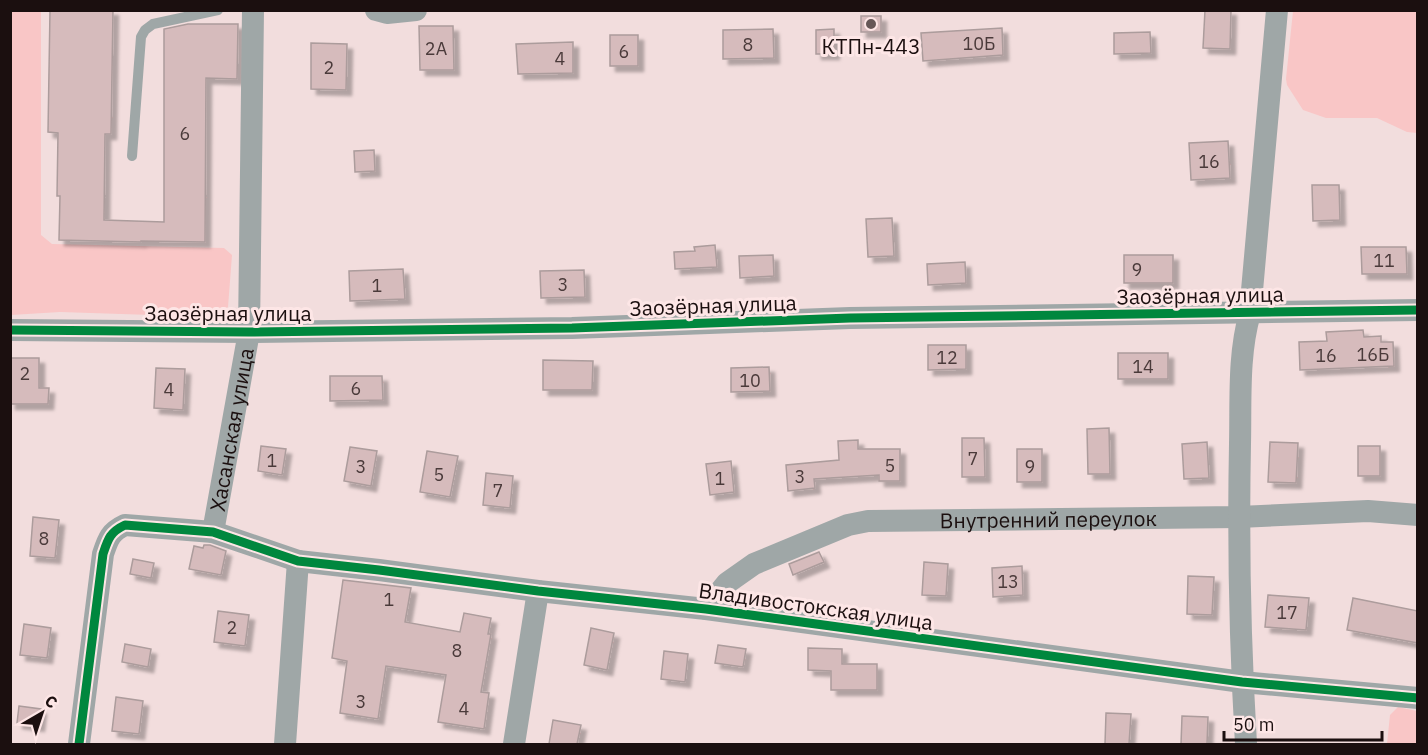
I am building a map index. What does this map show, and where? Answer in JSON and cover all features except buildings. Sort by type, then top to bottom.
[{"type":"street","name":"Хасанская улица","points":[[79,744],[103,554],[108,539],[117,529],[125,525],[213,532],[249,333],[253,10]]},
{"type":"street","points":[[376,10],[387,13],[417,10]]},
{"type":"street","points":[[1245,744],[1239,517],[1242,347],[1250,313],[1277,10]]},
{"type":"street","name":"Заозёрная улица","points":[[10,330],[249,333],[572,328],[849,318],[1418,310]]},
{"type":"street","name":"Внутренний переулок","points":[[706,609],[726,583],[754,564],[848,525],[868,521],[1239,517],[1368,510],[1418,515]]},
{"type":"street","name":"Владивостокская улица","points":[[213,532],[298,561],[706,609],[1242,681],[1418,698]]},
{"type":"street","points":[[285,744],[298,561]]},
{"type":"street","points":[[514,744],[538,591]]},
{"type":"lane","points":[[132,156],[141,37],[145,30],[153,24],[218,10]]},
{"type":"shaded area","points":[[11,10],[41,11],[41,235],[52,244],[224,248],[232,255],[228,307],[213,317],[60,312],[11,315]]},
{"type":"shaded area","points":[[1293,11],[1417,11],[1417,133],[1407,132],[1377,118],[1326,118],[1303,110],[1287,85],[1286,79]]},
{"type":"shaded area","points":[[1398,707],[1417,711],[1417,744],[1387,744],[1390,715]]},
{"type":"cycle path","points":[[10,330],[249,332],[572,328],[850,318],[1418,310]]},
{"type":"cycle path","points":[[79,744],[103,554],[110,536],[125,525],[213,532],[298,561],[706,609],[1242,682],[1418,698]]},
{"type":"place","name":"КТПн-443","points":[[871,24]]}]
